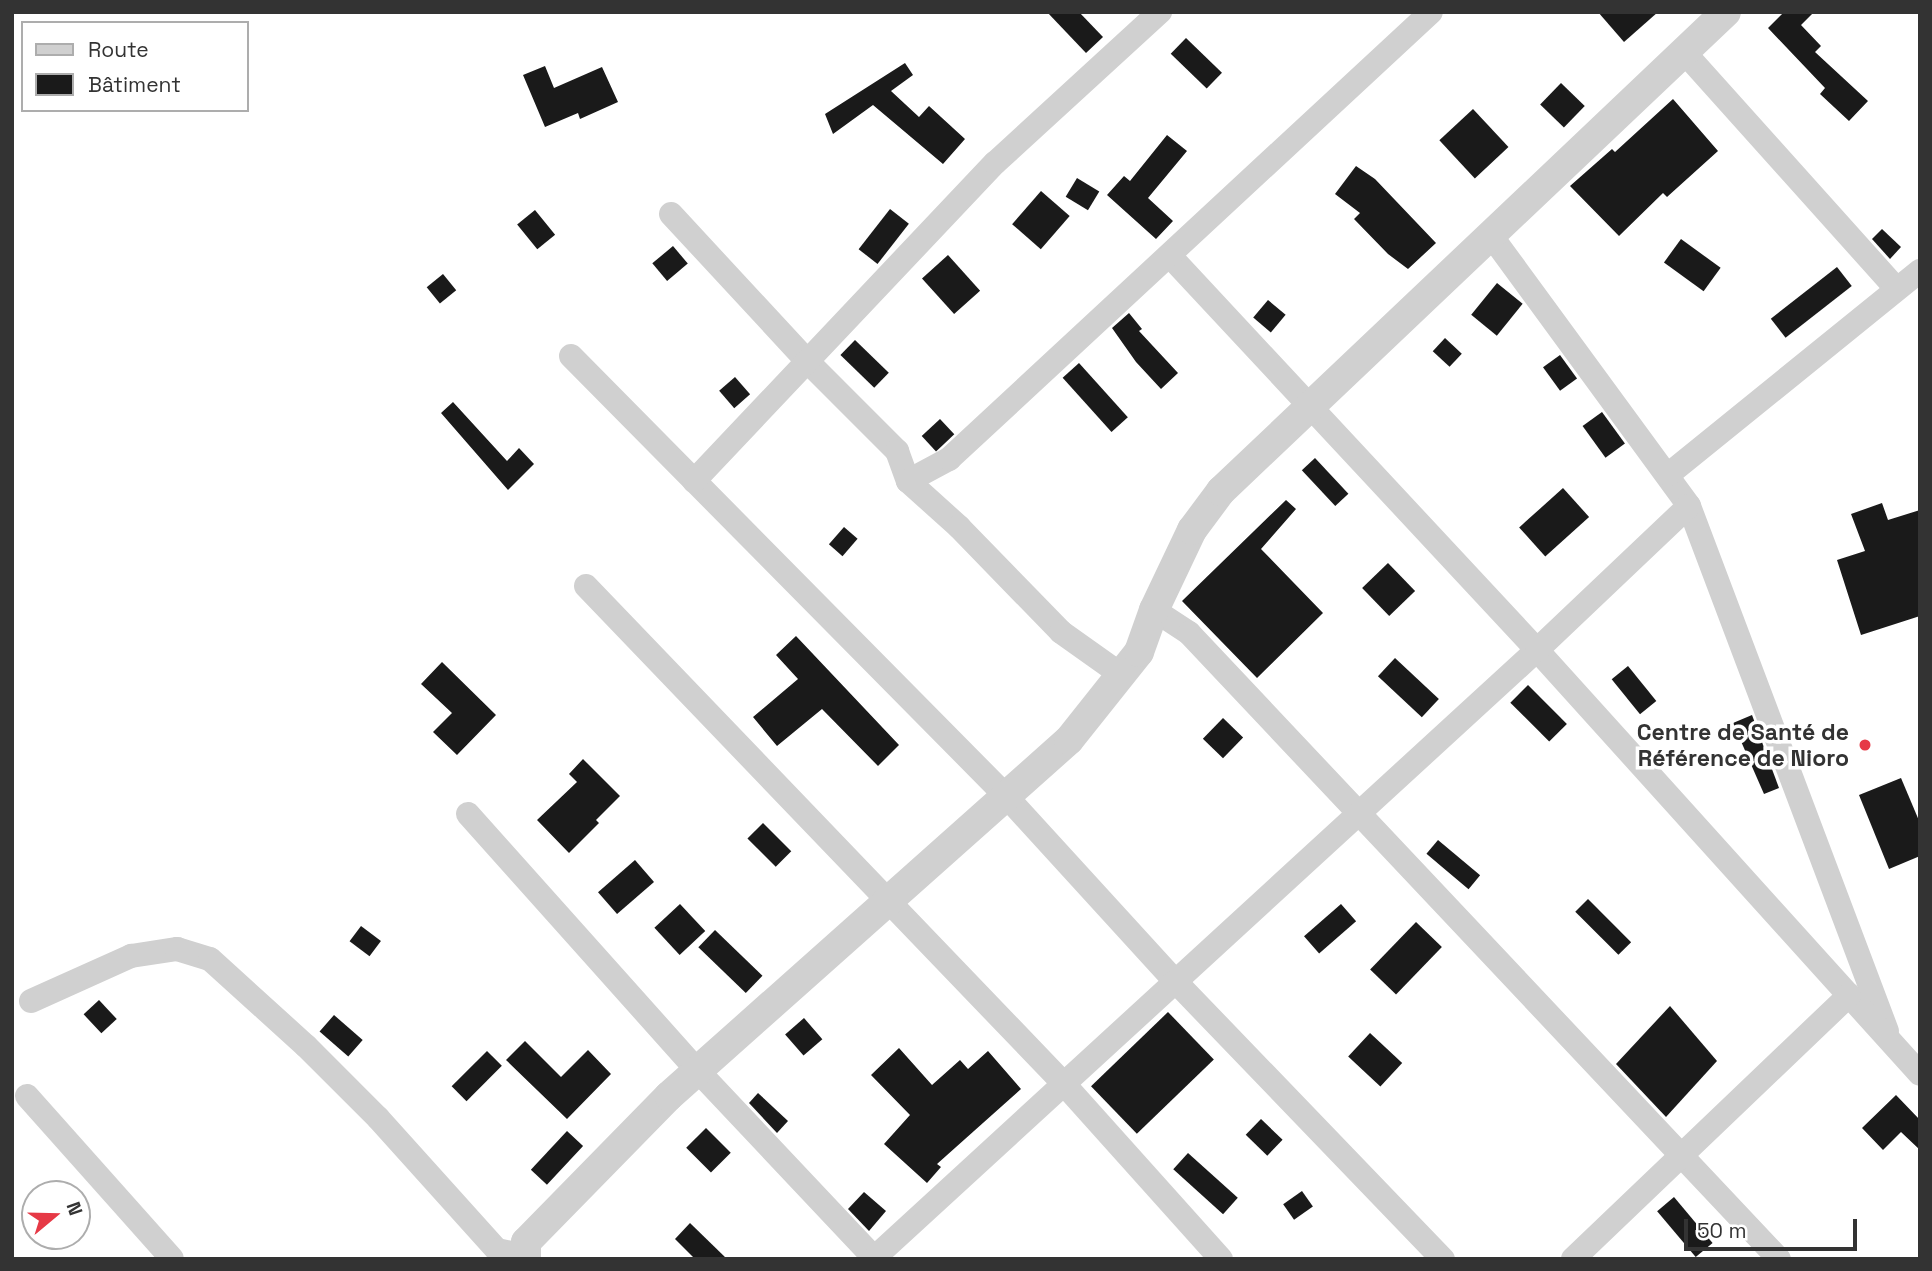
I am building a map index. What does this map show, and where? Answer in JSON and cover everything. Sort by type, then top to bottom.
[{"type":"street","points":[[694,481],[995,163],[1160,12]]},
{"type":"street","points":[[908,481],[949,459],[1170,257],[1431,12]]},
{"type":"street","points":[[31,1001],[131,956],[177,949],[210,959],[306,1046],[378,1118],[497,1250],[525,1257],[526,1242],[698,1071],[1069,740],[1123,676],[1139,652],[1154,610],[1192,530],[1221,491],[1726,12]]},
{"type":"street","points":[[1684,52],[1896,288]]},
{"type":"street","points":[[671,214],[806,360],[897,452],[908,481],[960,527],[1061,632],[1123,676]]},
{"type":"street","points":[[1490,234],[1689,506],[1893,1046]]},
{"type":"street","points":[[1170,257],[1537,650],[1919,1072]]},
{"type":"street","points":[[1668,474],[1920,271]]},
{"type":"street","points":[[571,356],[1006,796],[1176,982],[1443,1259]]},
{"type":"street","points":[[467,814],[698,1071],[874,1259],[1537,650],[1689,506]]},
{"type":"street","points":[[586,586],[1064,1084],[1222,1259]]},
{"type":"street","points":[[1154,610],[1189,633],[1779,1259]]},
{"type":"street","points":[[1573,1259],[1683,1157],[1849,995]]},
{"type":"street","points":[[27,1096],[172,1259]]},
{"type":"building","points":[[1047,12],[1079,12],[1103,37],[1086,53]]},
{"type":"building","points":[[1598,12],[1658,12],[1624,42]]},
{"type":"building","points":[[1784,12],[1814,12],[1801,25],[1821,46],[1815,52],[1868,101],[1849,121],[1820,94],[1825,88],[1768,28]]},
{"type":"building","points":[[1186,38],[1222,73],[1207,89],[1171,54]]},
{"type":"building","points":[[905,63],[913,75],[891,91],[919,117],[929,106],[965,139],[943,164],[873,105],[833,134],[825,114]]},
{"type":"building","points":[[545,66],[554,88],[602,67],[618,102],[580,119],[578,113],[545,127],[523,75]]},
{"type":"building","points":[[1561,83],[1585,106],[1564,128],[1540,105]]},
{"type":"building","points":[[1673,99],[1718,151],[1667,197],[1663,193],[1619,236],[1570,186],[1612,149],[1615,152]]},
{"type":"building","points":[[1473,109],[1508,147],[1475,178],[1439,140]]},
{"type":"building","points":[[1167,135],[1187,151],[1148,198],[1173,221],[1156,239],[1107,195],[1124,176],[1130,181]]},
{"type":"building","points":[[1356,166],[1375,179],[1436,243],[1408,269],[1388,254],[1354,219],[1360,213],[1335,194]]},
{"type":"building","points":[[1077,178],[1099,191],[1088,210],[1066,197]]},
{"type":"building","points":[[1041,191],[1070,216],[1041,249],[1012,224]]},
{"type":"building","points":[[890,209],[909,224],[878,264],[859,249]]},
{"type":"building","points":[[535,210],[555,235],[537,249],[517,224]]},
{"type":"building","points":[[1882,229],[1901,247],[1890,259],[1872,239]]},
{"type":"building","points":[[1681,239],[1721,268],[1704,291],[1664,262]]},
{"type":"building","points":[[673,246],[688,264],[667,281],[652,263]]},
{"type":"building","points":[[948,255],[980,291],[954,314],[922,278]]},
{"type":"building","points":[[1837,267],[1852,286],[1786,338],[1771,319]]},
{"type":"building","points":[[443,274],[456,290],[440,304],[427,287]]},
{"type":"building","points":[[1497,283],[1523,304],[1497,336],[1471,315]]},
{"type":"building","points":[[1268,300],[1286,315],[1271,332],[1253,318]]},
{"type":"building","points":[[1129,313],[1142,329],[1139,331],[1178,373],[1161,389],[1136,362],[1112,328]]},
{"type":"building","points":[[1445,338],[1462,354],[1450,367],[1433,351]]},
{"type":"building","points":[[855,340],[889,373],[874,388],[840,355]]},
{"type":"building","points":[[1560,355],[1577,378],[1560,391],[1543,367]]},
{"type":"building","points":[[1079,363],[1128,417],[1111,432],[1063,378]]},
{"type":"building","points":[[735,377],[750,394],[734,408],[719,391]]},
{"type":"building","points":[[453,402],[507,461],[519,448],[534,464],[508,490],[441,413]]},
{"type":"building","points":[[1602,412],[1625,444],[1606,458],[1583,426]]},
{"type":"building","points":[[940,419],[954,434],[936,451],[922,436]]},
{"type":"building","points":[[1315,458],[1348,494],[1335,506],[1302,470]]},
{"type":"building","points":[[1563,488],[1589,517],[1545,556],[1519,527]]},
{"type":"building","points":[[1286,500],[1296,509],[1261,549],[1323,613],[1257,678],[1182,601]]},
{"type":"building","points":[[1882,503],[1888,520],[1920,510],[1920,616],[1861,635],[1837,560],[1865,551],[1851,514]]},
{"type":"building","points":[[844,527],[858,539],[842,556],[829,544]]},
{"type":"building","points":[[1388,563],[1415,591],[1389,616],[1362,588]]},
{"type":"building","points":[[796,636],[899,745],[878,766],[822,709],[777,746],[753,717],[798,679],[776,655]]},
{"type":"building","points":[[1395,658],[1439,699],[1422,717],[1378,676]]},
{"type":"building","points":[[442,662],[496,715],[457,755],[433,732],[452,713],[421,684]]},
{"type":"building","points":[[1628,666],[1656,701],[1640,714],[1612,679]]},
{"type":"building","points":[[1528,685],[1567,724],[1549,742],[1510,703]]},
{"type":"building","points":[[1752,715],[1779,788],[1764,794],[1733,723]]},
{"type":"building","points":[[1223,718],[1243,737],[1223,758],[1203,739]]},
{"type":"building","points":[[583,759],[620,796],[596,820],[599,823],[569,853],[537,820],[577,782],[569,774]]},
{"type":"building","points":[[1901,778],[1920,823],[1920,856],[1889,869],[1859,795]]},
{"type":"building","points":[[763,823],[791,851],[776,867],[747,839]]},
{"type":"building","points":[[1438,840],[1480,875],[1469,889],[1426,854]]},
{"type":"building","points":[[635,860],[654,882],[617,914],[598,892]]},
{"type":"building","points":[[1588,899],[1631,942],[1618,955],[1575,912]]},
{"type":"building","points":[[680,904],[705,931],[680,955],[654,928]]},
{"type":"building","points":[[1341,904],[1356,921],[1319,954],[1304,936]]},
{"type":"building","points":[[1416,922],[1442,947],[1396,994],[1370,969]]},
{"type":"building","points":[[361,926],[381,941],[370,956],[350,941]]},
{"type":"building","points":[[715,930],[762,976],[746,993],[698,947]]},
{"type":"building","points":[[99,1000],[117,1019],[101,1033],[84,1014]]},
{"type":"building","points":[[1670,1006],[1717,1061],[1666,1117],[1616,1064]]},
{"type":"building","points":[[1168,1012],[1214,1059],[1137,1134],[1091,1086]]},
{"type":"building","points":[[334,1015],[363,1040],[348,1057],[320,1032]]},
{"type":"building","points":[[804,1018],[822,1039],[804,1056],[785,1034]]},
{"type":"building","points":[[1370,1033],[1402,1063],[1380,1086],[1348,1056]]},
{"type":"building","points":[[525,1041],[561,1077],[588,1050],[611,1074],[567,1119],[506,1060]]},
{"type":"building","points":[[899,1048],[932,1085],[960,1060],[968,1069],[988,1051],[1021,1089],[937,1164],[941,1167],[927,1183],[884,1144],[910,1115],[871,1075]]},
{"type":"building","points":[[487,1051],[502,1066],[466,1101],[452,1086]]},
{"type":"building","points":[[758,1093],[788,1121],[777,1133],[749,1103]]},
{"type":"building","points":[[1896,1095],[1920,1120],[1920,1150],[1901,1132],[1883,1150],[1862,1128]]},
{"type":"building","points":[[1261,1119],[1283,1140],[1267,1156],[1246,1135]]},
{"type":"building","points":[[706,1128],[731,1153],[711,1173],[686,1148]]},
{"type":"building","points":[[567,1131],[583,1146],[547,1185],[531,1170]]},
{"type":"building","points":[[1188,1153],[1238,1198],[1223,1214],[1173,1169]]},
{"type":"building","points":[[1302,1191],[1313,1207],[1294,1220],[1283,1204]]},
{"type":"building","points":[[864,1192],[886,1211],[869,1231],[848,1209]]},
{"type":"building","points":[[1674,1197],[1713,1243],[1696,1257],[1657,1211]]},
{"type":"building","points":[[690,1223],[727,1259],[695,1259],[675,1239]]},
{"type":"place","name":"Centre de Santé de Référence de Nioro","points":[[1865,745]]}]
